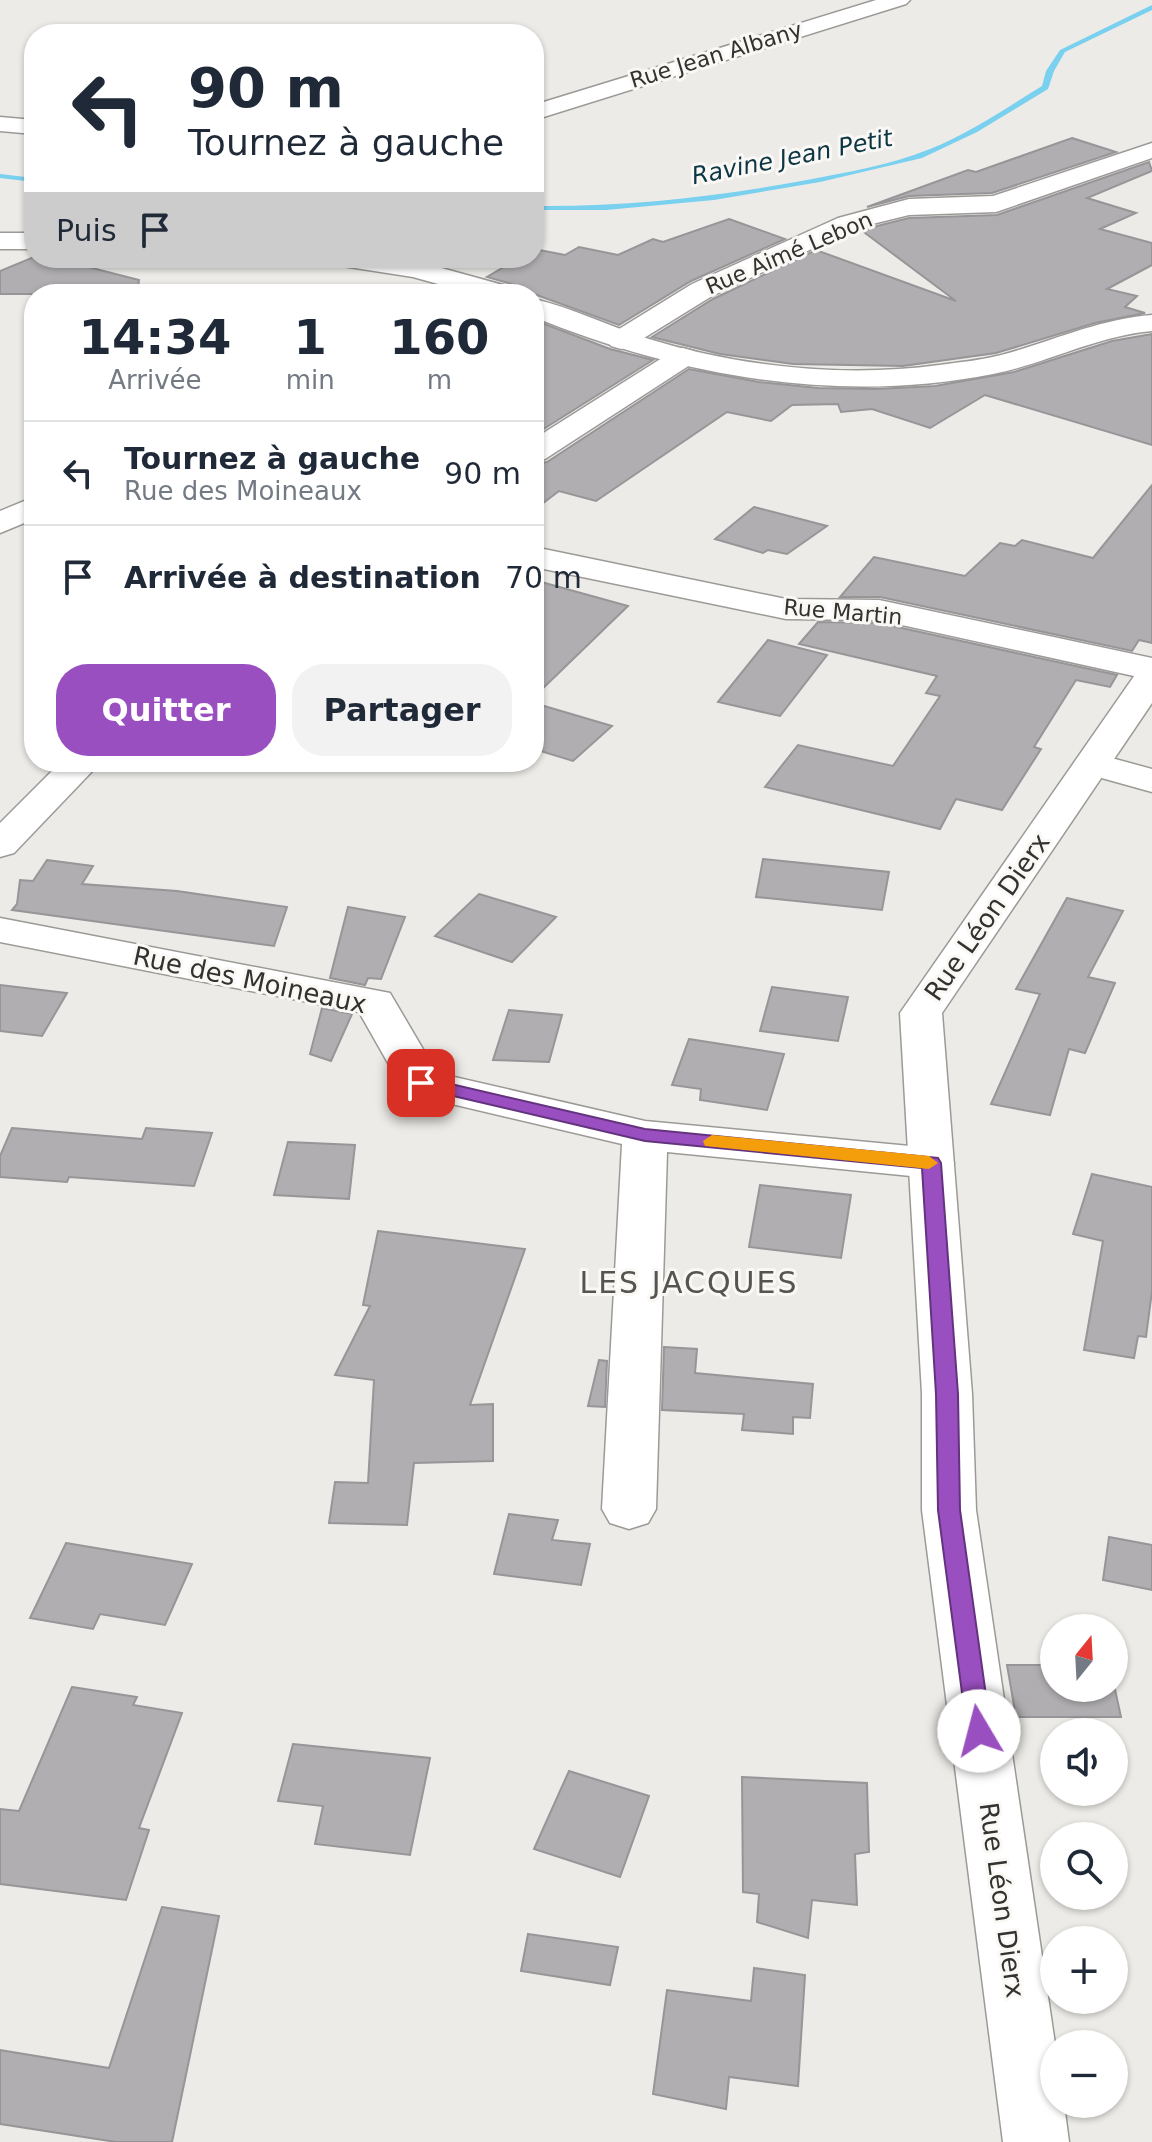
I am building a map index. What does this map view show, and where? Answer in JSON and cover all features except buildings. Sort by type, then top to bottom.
[{"type":"street","name":"Rue Jean Albany","points":[[544,110],[771,37],[899,0]]},
{"type":"street","points":[[0,124],[24,126]]},
{"type":"street","name":"Rue Aimé Lebon","points":[[621,340],[702,290],[847,223],[909,207],[996,204],[1152,150]]},
{"type":"street","points":[[0,241],[24,241]]},
{"type":"street","points":[[409,268],[469,284]]},
{"type":"street","points":[[544,313],[621,340],[683,357],[800,375],[883,377],[992,366],[1110,326],[1152,323]]},
{"type":"street","points":[[544,446],[683,357]]},
{"type":"street","points":[[0,523],[24,512]]},
{"type":"street","name":"Rue Martin","points":[[544,559],[786,609],[879,610],[1152,669]]},
{"type":"street","name":"Rue Léon Dierx","points":[[1036,2142],[949,1510],[947,1394],[921,1013],[1152,677]]},
{"type":"street","points":[[1093,764],[1152,781]]},
{"type":"street","points":[[0,845],[72,772]]},
{"type":"street","name":"Rue des Moineaux","points":[[0,930],[375,1002],[421,1083],[645,1135],[931,1163]]},
{"type":"street","points":[[629,1509],[645,1135]]},
{"type":"waterway","name":"Ravine Jean Petit","points":[[544,208],[642,205],[714,198],[820,180],[919,156],[974,130],[1045,87],[1062,51],[1152,7]]},
{"type":"waterway","name":"Ravine Jean Petit","points":[[0,176],[24,179]]},
{"type":"slow traffic","points":[[712,1141],[929,1163]]},
{"type":"district","name":"LES JACQUES","points":[[689,1282]]},
{"type":"route","points":[[421,1083],[645,1135],[931,1163],[947,1394],[949,1510],[979,1731]]}]
